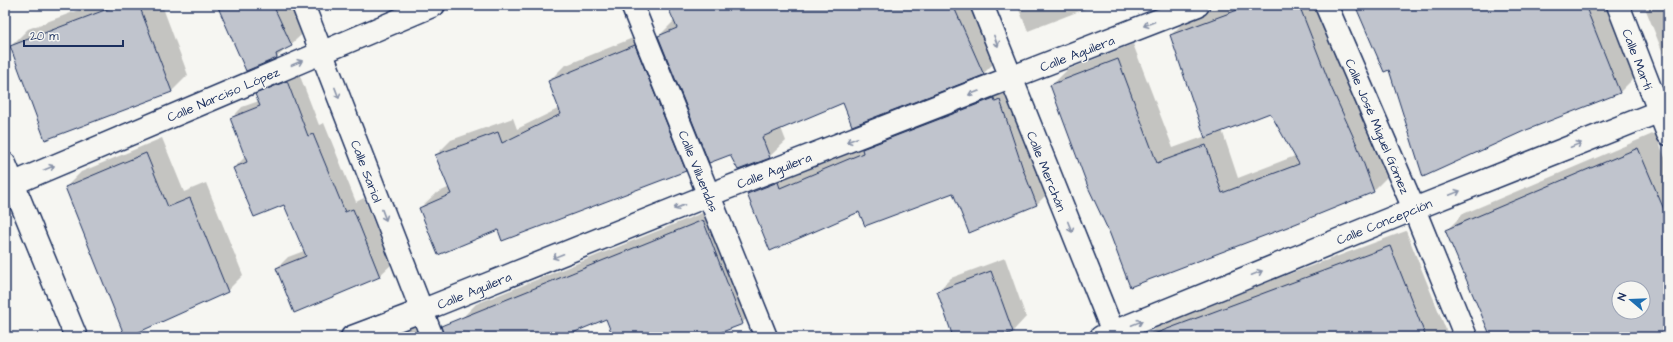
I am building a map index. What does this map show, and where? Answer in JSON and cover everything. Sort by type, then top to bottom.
[{"type":"street","name":"Calle Sariol","points":[[303,5],[432,337]]},
{"type":"street","name":"Calle Narciso López","points":[[9,185],[434,5]]},
{"type":"street","name":"Calle Villuendas","points":[[632,5],[766,337]]},
{"type":"street","name":"Calle Merchán","points":[[982,5],[1109,335]]},
{"type":"street","name":"Calle Aguilera","points":[[352,337],[421,311],[709,195],[1198,5]]},
{"type":"street","name":"Calle José Miguel Gómez","points":[[1326,5],[1414,209],[1466,337]]},
{"type":"street","name":"Calle Martí","points":[[1618,5],[1663,110],[1668,134]]},
{"type":"street","name":"Calle Concepción","points":[[1109,335],[1414,209],[1663,110]]},
{"type":"street","points":[[5,164],[9,185],[76,337]]},
{"type":"building","points":[[118,5],[139,5],[172,92],[45,140],[10,46]]},
{"type":"building","points":[[217,5],[273,5],[292,46],[276,54],[277,58],[246,71]]},
{"type":"building","points":[[667,5],[953,5],[984,75],[852,126],[843,103],[762,137],[770,158],[738,170],[730,155],[709,163],[658,36],[677,28]]},
{"type":"building","points":[[1251,5],[1299,5],[1331,87],[1357,145],[1374,192],[1290,226],[1130,287],[1110,234],[1088,187],[1050,85],[1118,59],[1157,163],[1206,145],[1222,193],[1299,164],[1270,113],[1205,138],[1170,35]]},
{"type":"building","points":[[1355,5],[1585,5],[1620,93],[1524,131],[1423,177],[1389,70],[1384,72]]},
{"type":"building","points":[[635,45],[686,171],[502,241],[498,230],[438,255],[419,208],[451,194],[435,155],[498,132],[502,143],[561,114],[548,81]]},
{"type":"building","points":[[287,81],[308,136],[313,134],[345,212],[353,209],[380,277],[294,313],[276,268],[306,256],[284,205],[254,217],[233,168],[247,162],[230,118],[260,106],[255,94]]},
{"type":"building","points":[[994,98],[995,102],[1000,100],[1024,172],[1037,205],[969,233],[953,193],[865,226],[859,212],[770,251],[747,194],[778,182],[780,188],[863,153],[862,149]]},
{"type":"building","points":[[1638,148],[1668,219],[1668,337],[1491,337],[1445,230]]},
{"type":"building","points":[[146,153],[168,207],[190,198],[228,292],[128,337],[125,337],[65,187]]},
{"type":"building","points":[[703,220],[743,324],[709,337],[613,337],[606,319],[563,337],[444,337],[441,326]]},
{"type":"building","points":[[1390,246],[1426,337],[1155,337],[1154,334]]},
{"type":"building","points":[[991,271],[1013,332],[999,337],[953,337],[937,291]]}]
